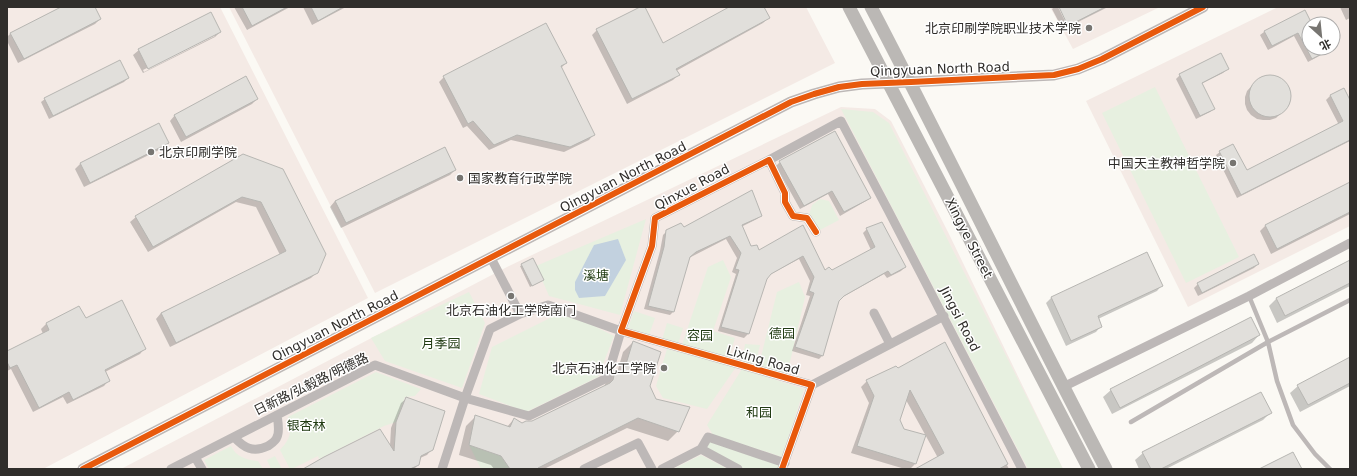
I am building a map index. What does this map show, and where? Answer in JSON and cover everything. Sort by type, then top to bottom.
[{"type":"main road","name":"Xingye Street","points":[[849,7],[1089,469]]},
{"type":"main road","name":"Xingye Street","points":[[871,7],[1106,469]]},
{"type":"street","name":"Qingyuan North Road","points":[[83,469],[791,102],[839,87],[862,84],[1054,75],[1078,69],[1102,59],[1203,7]]},
{"type":"street","name":"Jingsi Road","points":[[769,160],[841,121],[944,316],[1021,467]]},
{"type":"street","points":[[769,160],[785,193],[785,202],[793,216],[807,218],[816,232]]},
{"type":"street","name":"Qinxue Road","points":[[621,332],[652,246],[655,218],[769,160]]},
{"type":"street","points":[[1063,387],[1249,296],[1350,243]]},
{"type":"street","points":[[491,258],[520,314]]},
{"type":"street","name":"Lixing Road","points":[[465,398],[490,329],[520,314],[548,305],[621,332],[812,385],[784,466]]},
{"type":"street","points":[[874,313],[890,344]]},
{"type":"street","points":[[812,385],[944,316]]},
{"type":"street","name":"日新路/弘毅路/明德路","points":[[172,469],[375,365],[465,398],[529,416],[607,378],[621,332]]},
{"type":"street","points":[[442,469],[465,398]]},
{"type":"street","points":[[234,437],[248,449],[256,450],[264,448],[277,438],[277,415]]},
{"type":"street","points":[[662,469],[701,449],[708,437],[784,466]]},
{"type":"street","points":[[584,469],[638,443],[652,469]]},
{"type":"street","points":[[701,449],[738,469]]},
{"type":"street","points":[[195,457],[202,469]]},
{"type":"street","points":[[1011,469],[1021,467]]},
{"type":"lane","points":[[1249,296],[1268,342],[1277,381],[1293,425],[1315,454],[1330,469]]},
{"type":"lane","points":[[1131,422],[1268,342],[1350,300]]},
{"type":"shaded area","name":"北京印刷学院","points":[[7,7],[220,7],[368,298],[43,469],[7,469]]},
{"type":"shaded area","name":"国家教育行政学院","points":[[229,7],[806,7],[835,63],[375,293]]},
{"type":"shaded area","name":"北京印刷学院职业技术学院","points":[[1050,7],[1160,7],[1073,49]]},
{"type":"shaded area","name":"中国天主教神哲学院","points":[[1278,7],[1350,7],[1350,226],[1188,307],[1086,101]]},
{"type":"shaded area","name":"北京石油化工学院","points":[[841,107],[875,109],[891,121],[948,232],[1063,469],[121,469],[507,267]]},
{"type":"green space","points":[[1155,87],[1239,257],[1186,283],[1102,113]]},
{"type":"green space","points":[[841,109],[873,112],[889,123],[1063,469],[1028,469]]},
{"type":"green space","points":[[820,199],[829,201],[839,220],[818,231],[809,215],[812,205]]},
{"type":"green space","name":"溪塘","points":[[646,219],[620,315],[549,296],[536,266]]},
{"type":"green space","name":"容园","points":[[723,260],[731,277],[713,331],[735,338],[728,360],[682,345],[708,267]]},
{"type":"green space","name":"德园","points":[[799,282],[805,297],[787,375],[758,369],[777,292]]},
{"type":"green space","name":"月季园","points":[[469,292],[485,323],[462,388],[385,361],[371,338]]},
{"type":"green space","points":[[564,311],[614,336],[598,377],[526,412],[479,394],[492,347]]},
{"type":"green space","points":[[634,311],[655,318],[649,335],[628,328]]},
{"type":"green space","points":[[667,323],[683,328],[678,344],[662,340]]},
{"type":"green space","points":[[745,344],[760,345],[755,366],[742,363]]},
{"type":"green space","points":[[667,349],[736,367],[707,409],[663,398],[656,386]]},
{"type":"green space","name":"和园","points":[[742,369],[804,389],[782,457],[713,435],[707,425]]},
{"type":"green space","name":"银杏林","points":[[376,372],[421,389],[415,396],[405,397],[396,422],[384,426],[319,459],[318,456],[290,469],[280,450],[290,435],[288,417]]},
{"type":"green space","points":[[708,437],[785,463],[782,469],[738,469],[701,449]]},
{"type":"green space","points":[[469,445],[501,456],[509,468],[481,469]]},
{"type":"green space","points":[[231,446],[236,453],[242,457],[258,461],[263,469],[209,469],[204,460]]},
{"type":"green space","points":[[701,455],[728,469],[673,469]]},
{"type":"green space","points":[[275,456],[282,469],[271,469],[267,460]]},
{"type":"water","points":[[618,239],[626,260],[605,296],[579,298],[575,290],[575,282],[594,245]]},
{"type":"building","points":[[61,7],[95,7],[101,19],[24,59],[10,33]]},
{"type":"building","points":[[242,7],[287,7],[252,26]]},
{"type":"building","points":[[311,7],[343,7],[318,21]]},
{"type":"building","points":[[640,7],[645,7],[663,43],[729,7],[764,7],[770,18],[676,69],[680,75],[632,99],[596,29]]},
{"type":"building","points":[[1059,7],[1105,7],[1068,26]]},
{"type":"building","points":[[1305,10],[1308,16],[1301,16],[1301,39],[1298,33],[1272,46],[1264,31]]},
{"type":"building","points":[[211,12],[221,32],[148,69],[138,49]]},
{"type":"building","points":[[546,23],[567,63],[561,66],[595,135],[570,147],[517,135],[494,145],[473,121],[468,124],[443,76]]},
{"type":"building","points":[[1221,53],[1229,69],[1202,83],[1215,109],[1200,116],[1179,74]]},
{"type":"building","points":[[1310,56],[1318,56],[1312,59]]},
{"type":"building","points":[[120,60],[129,78],[53,116],[44,98]]},
{"type":"building","points":[[1266,75],[1274,75],[1285,81],[1291,92],[1291,100],[1285,111],[1274,117],[1266,117],[1255,111],[1249,100],[1249,92],[1255,81]]},
{"type":"building","points":[[246,76],[258,99],[186,137],[174,115]]},
{"type":"building","points":[[1344,88],[1350,100],[1350,140],[1241,195],[1219,151],[1233,144],[1247,170],[1343,121],[1330,95]]},
{"type":"building","points":[[159,123],[169,143],[90,183],[80,163]]},
{"type":"building","points":[[835,131],[871,198],[844,212],[832,191],[804,206],[779,161]]},
{"type":"building","points":[[445,147],[456,170],[346,223],[335,201]]},
{"type":"building","points":[[243,154],[283,169],[326,254],[318,273],[176,343],[161,313],[286,251],[261,202],[242,197],[153,247],[135,216]]},
{"type":"building","points":[[1350,182],[1350,212],[1277,249],[1265,225]]},
{"type":"building","points":[[752,190],[762,216],[742,225],[751,246],[757,245],[759,250],[803,225],[825,270],[829,267],[832,270],[875,247],[866,228],[882,222],[906,267],[891,275],[888,271],[844,296],[839,301],[823,356],[795,347],[814,293],[809,291],[814,277],[803,256],[771,274],[767,279],[749,334],[721,327],[739,270],[735,269],[741,253],[730,236],[696,252],[690,257],[674,312],[648,306],[664,247],[666,230],[681,223],[684,227]]},
{"type":"building","points":[[1147,252],[1163,286],[1098,316],[1102,327],[1071,341],[1051,297]]},
{"type":"building","points":[[1254,254],[1259,264],[1202,293],[1197,283]]},
{"type":"building","points":[[533,258],[544,280],[532,286],[521,264]]},
{"type":"building","points":[[1350,260],[1350,283],[1285,316],[1276,298]]},
{"type":"building","points":[[122,300],[146,349],[105,370],[110,381],[73,400],[69,392],[39,408],[17,365],[10,368],[7,362],[7,351],[49,330],[46,323],[79,306],[86,318]]},
{"type":"building","points":[[1251,317],[1260,335],[1120,408],[1110,389]]},
{"type":"building","points":[[633,341],[661,352],[650,386],[656,399],[690,407],[679,432],[638,418],[538,469],[510,469],[501,456],[469,445],[475,415],[510,427],[514,418],[522,423],[532,421],[610,383],[613,380],[615,371],[623,374]]},
{"type":"building","points":[[945,342],[1008,464],[999,469],[915,469],[944,453],[910,390],[900,420],[904,429],[926,435],[916,464],[857,446],[874,396],[866,380],[896,366],[898,368]]},
{"type":"building","points":[[1350,357],[1350,383],[1308,405],[1297,385]]},
{"type":"building","points":[[1261,392],[1272,413],[1161,469],[1151,469],[1142,452]]},
{"type":"building","points":[[406,397],[445,411],[433,450],[421,456],[419,465],[410,469],[303,469],[380,429],[394,451],[396,422]]},
{"type":"building","points":[[1293,452],[1302,469],[1259,469]]},
{"type":"cycle path","points":[[83,469],[791,102],[839,87],[862,84],[1054,75],[1078,69],[1102,59],[1203,7]]},
{"type":"cycle path","points":[[782,469],[812,385],[621,331],[652,246],[655,218],[769,160],[785,193],[785,202],[793,216],[807,218],[816,232]]},
{"type":"place","name":"北京印刷学院职业技术学院","points":[[1089,28]]},
{"type":"place","name":"北京印刷学院","points":[[151,152]]},
{"type":"place","name":"中国天主教神哲学院","points":[[1233,163]]},
{"type":"place","name":"国家教育行政学院","points":[[460,178]]},
{"type":"place","name":"北京石油化工学院南门","points":[[511,296]]},
{"type":"place","name":"北京石油化工学院","points":[[664,368]]}]
